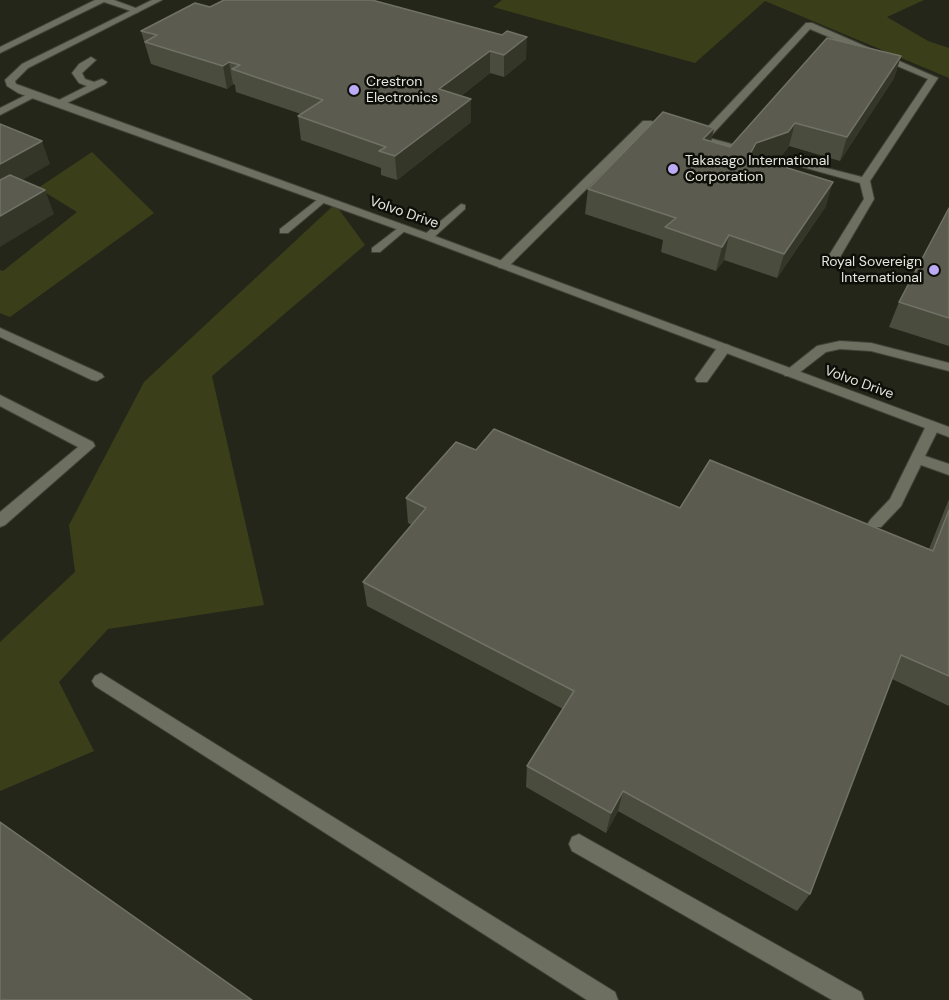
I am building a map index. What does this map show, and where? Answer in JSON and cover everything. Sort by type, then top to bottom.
[{"type":"street","points":[[0,50],[104,0],[137,10]]},
{"type":"street","name":"Volvo Drive","points":[[158,0],[15,73],[10,80],[12,86],[428,237],[949,432]]},
{"type":"street","points":[[702,139],[809,25],[933,78],[865,181],[869,199],[834,257]]},
{"type":"street","points":[[58,104],[98,84],[82,81],[77,73],[91,60]]},
{"type":"street","points":[[0,112],[32,95]]},
{"type":"street","points":[[503,265],[647,123],[743,150]]},
{"type":"street","points":[[775,158],[865,181]]},
{"type":"street","points":[[284,231],[322,200]]},
{"type":"street","points":[[428,237],[461,207]]},
{"type":"street","points":[[376,250],[402,228]]},
{"type":"street","points":[[0,332],[97,377]]},
{"type":"street","points":[[790,372],[822,349],[840,345],[872,347],[949,367]]},
{"type":"street","points":[[702,379],[724,348]]},
{"type":"street","points":[[0,400],[88,446],[0,521]]},
{"type":"street","points":[[876,523],[896,502],[933,426]]},
{"type":"street","points":[[917,458],[949,470]]},
{"type":"street","points":[[101,681],[607,1000]]},
{"type":"street","points":[[579,844],[853,1000]]},
{"type":"green space","points":[[502,0],[924,0],[887,17],[928,41],[949,48],[949,78],[765,1],[695,63],[493,7]]},
{"type":"green space","points":[[92,152],[154,213],[10,317],[0,313],[0,270],[3,271],[77,212],[38,188]]},
{"type":"green space","points":[[335,204],[365,245],[212,376],[264,605],[108,629],[59,682],[94,751],[0,791],[0,642],[75,572],[69,525],[144,382]]},
{"type":"building","name":"Crestron Electronics","points":[[224,0],[372,0],[502,35],[507,31],[527,37],[504,55],[490,51],[439,89],[471,99],[395,156],[379,151],[386,147],[298,116],[323,100],[232,69],[240,65],[229,62],[223,66],[145,42],[157,35],[141,31],[195,3],[210,7]]},
{"type":"building","name":"Takasago International Corporation","points":[[827,38],[901,56],[847,137],[795,123],[788,132],[756,143],[749,156],[833,182],[784,254],[729,235],[722,247],[665,227],[676,218],[588,189],[663,112],[714,128],[703,139],[730,147]]},
{"type":"building","points":[[0,124],[42,141],[0,164]]},
{"type":"building","points":[[10,175],[45,190],[0,216],[0,180]]},
{"type":"building","name":"Royal Sovereign International","points":[[949,208],[949,318],[899,302]]},
{"type":"building","points":[[494,429],[680,508],[710,460],[933,551],[949,510],[949,676],[901,655],[810,894],[623,791],[611,813],[527,766],[574,691],[363,582],[426,508],[406,498],[456,442],[476,450]]},
{"type":"building","points":[[0,822],[252,1000],[0,1000]]},
{"type":"place","name":"Crestron Electronics","points":[[354,90]]},
{"type":"place","name":"Takasago International Corporation","points":[[673,169]]},
{"type":"place","name":"Royal Sovereign International","points":[[934,270]]}]
